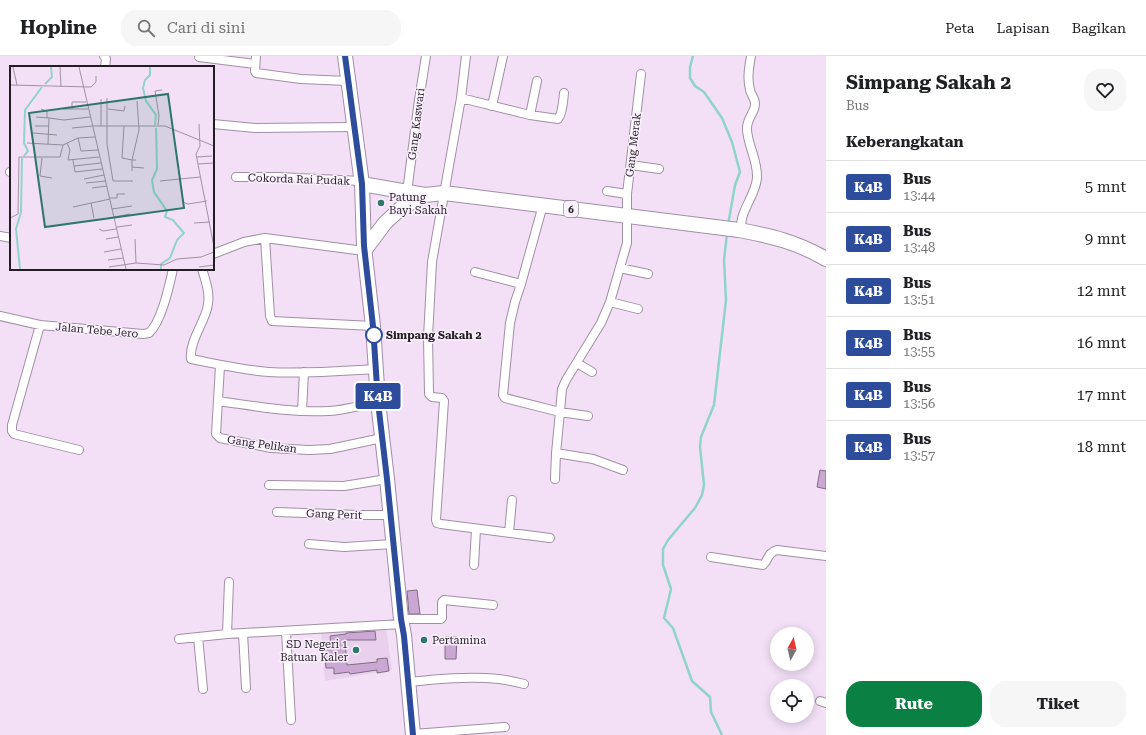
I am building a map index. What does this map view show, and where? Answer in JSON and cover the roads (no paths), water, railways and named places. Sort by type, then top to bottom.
[{"type":"highway","points":[[345,56],[361,182],[364,251],[373,326],[378,402],[401,622],[404,636],[413,734]]},
{"type":"highway","name":"6","points":[[361,182],[425,195],[444,193],[740,230],[784,240],[804,247],[826,259]]},
{"type":"highway","name":"6","points":[[364,251],[385,223],[401,208],[425,195]]},
{"type":"street","points":[[104,56],[106,59],[105,66]]},
{"type":"street","name":"Gang Kaswari","points":[[407,192],[426,56]]},
{"type":"street","points":[[466,56],[461,98],[432,262],[428,337],[429,394],[432,397],[444,399],[436,520],[437,523],[550,538]]},
{"type":"street","points":[[492,106],[503,56]]},
{"type":"street","points":[[740,230],[743,215],[757,178],[754,154],[748,140],[747,129],[749,117],[755,106],[754,98],[750,92],[748,75],[751,56]]},
{"type":"street","points":[[199,57],[255,60],[255,71],[259,74],[301,79],[348,81]]},
{"type":"street","name":"Gang Merak","points":[[555,479],[562,389],[568,374],[577,363],[601,323],[610,302],[627,243],[627,194],[641,74]]},
{"type":"street","points":[[530,115],[537,81]]},
{"type":"street","points":[[461,98],[530,115],[558,120],[562,111],[564,93]]},
{"type":"street","points":[[214,124],[255,128],[354,127]]},
{"type":"street","points":[[631,165],[659,169]]},
{"type":"street","name":"Cokorda Rai Pudak","points":[[236,177],[278,177],[361,182]]},
{"type":"street","points":[[607,191],[627,194]]},
{"type":"street","points":[[543,205],[510,323],[504,397],[560,412],[588,416]]},
{"type":"street","points":[[0,236],[10,238]]},
{"type":"street","points":[[214,254],[244,242],[265,238],[364,251]]},
{"type":"street","points":[[265,238],[270,316],[272,321],[373,326]]},
{"type":"street","points":[[620,268],[648,274]]},
{"type":"street","name":"Jalan Tebe Jero","points":[[0,316],[40,325],[143,334],[149,333],[155,325],[164,304],[173,270]]},
{"type":"street","points":[[202,270],[209,293],[207,309],[192,346],[190,353],[191,359],[220,366],[268,372],[376,369]]},
{"type":"street","points":[[475,272],[521,284]]},
{"type":"street","points":[[610,302],[638,309]]},
{"type":"street","points":[[40,325],[12,425],[12,431],[14,434],[79,450]]},
{"type":"street","points":[[577,363],[592,372]]},
{"type":"street","points":[[220,366],[218,401],[274,409],[302,411],[330,411],[378,402]]},
{"type":"street","points":[[302,411],[304,372]]},
{"type":"street","name":"Gang Pelikan","points":[[218,401],[216,434],[218,437],[223,439],[272,448],[309,450],[330,448],[382,438]]},
{"type":"street","points":[[556,453],[592,459],[623,470]]},
{"type":"street","points":[[269,485],[344,486],[387,479]]},
{"type":"street","points":[[509,533],[512,500]]},
{"type":"street","name":"Gang Perit","points":[[277,512],[390,515]]},
{"type":"street","points":[[474,564],[476,529]]},
{"type":"street","points":[[308,544],[344,547],[393,544]]},
{"type":"street","points":[[711,557],[763,566],[770,554],[777,550],[826,556]]},
{"type":"street","points":[[227,634],[229,582]]},
{"type":"street","points":[[179,639],[227,634],[441,619],[442,602],[444,600],[493,605]]},
{"type":"street","points":[[286,631],[290,720]]},
{"type":"street","points":[[243,633],[246,688]]},
{"type":"street","points":[[198,637],[203,688]]},
{"type":"street","points":[[408,682],[447,678],[473,678],[524,684]]},
{"type":"street","points":[[413,734],[505,727]]},
{"type":"waterway","points":[[693,56],[690,67],[690,78],[695,86],[704,92],[722,118],[732,142],[740,172],[735,185],[728,225]]},
{"type":"waterway","points":[[722,735],[711,712],[710,697],[692,681],[673,628],[664,618],[671,589],[663,565],[663,549],[668,540],[695,508],[702,495],[704,485],[700,447],[701,437],[714,405],[726,300],[724,260],[727,234]]},
{"type":"place","name":"Patung Bayi Sakah","points":[[381,203]]},
{"type":"place","name":"Simpang Sakah 2","points":[[374,335]]},
{"type":"place","name":"Pertamina","points":[[424,640]]},
{"type":"place","name":"SD Negeri 1 Batuan Kaler","points":[[356,650]]}]
